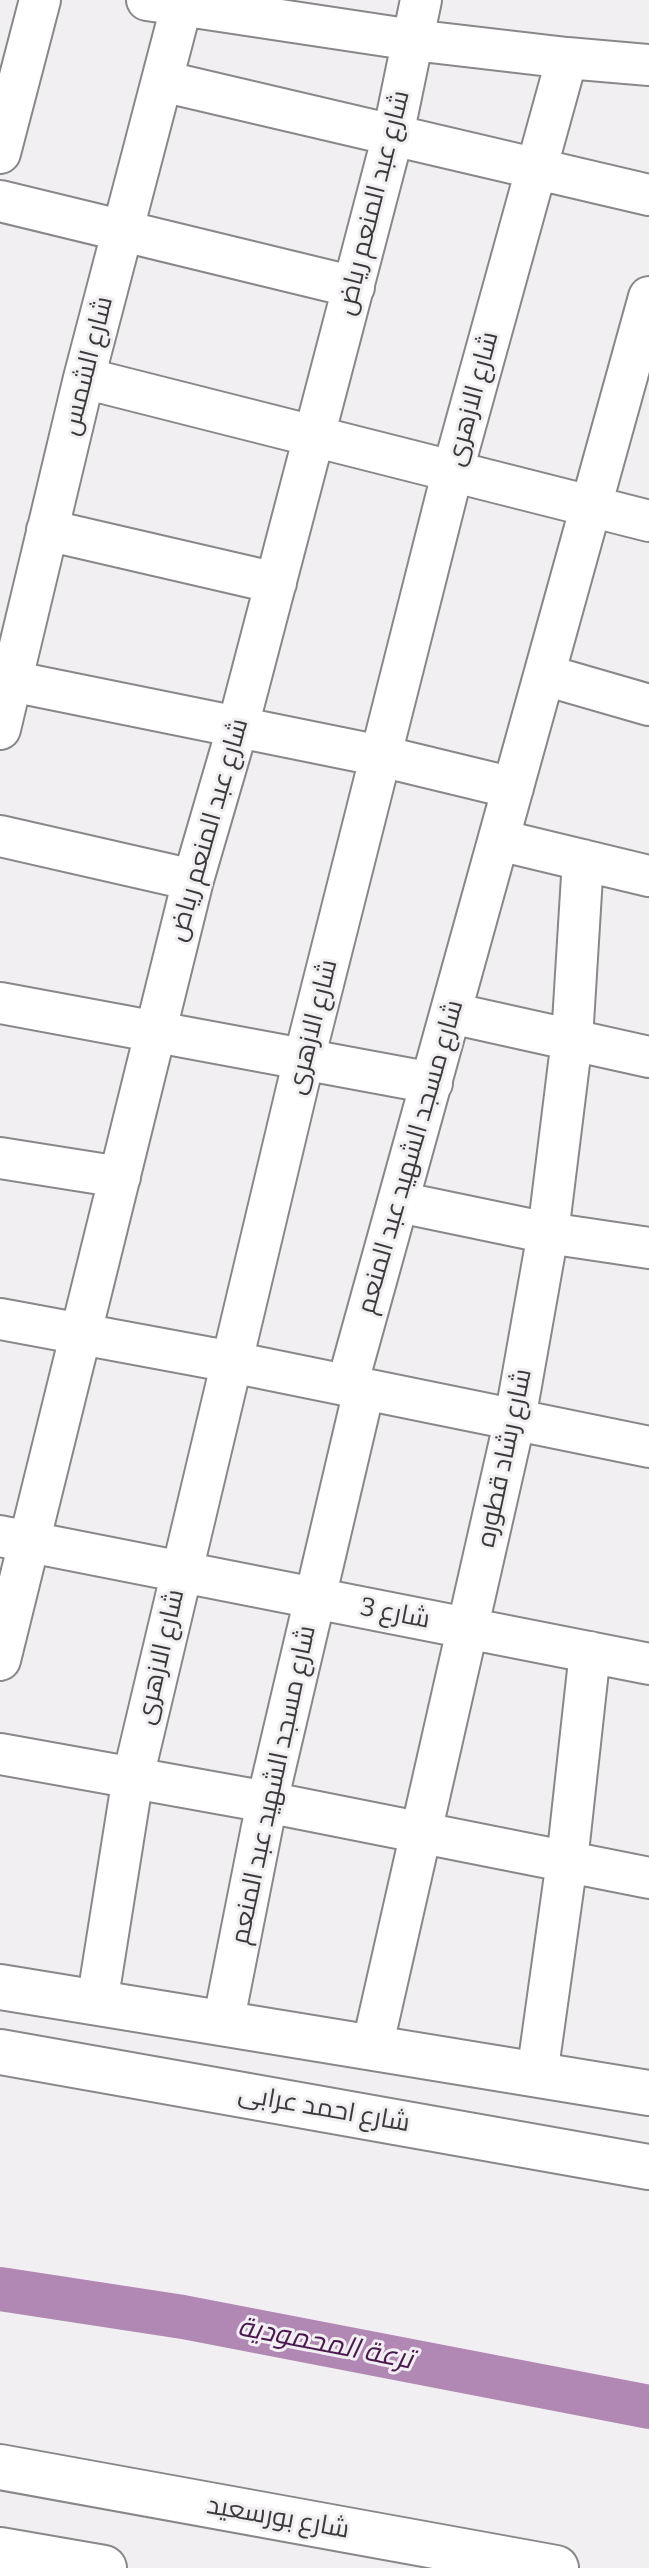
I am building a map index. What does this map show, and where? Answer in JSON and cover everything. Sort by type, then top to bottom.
[{"type":"main road","points":[[0,1987],[649,2093]]},
{"type":"main road","name":"شارع احمد عرابى","points":[[0,2052],[649,2167]]},
{"type":"main road","name":"شارع بورسعيد","points":[[0,2467],[556,2568]]},
{"type":"main road","points":[[0,2550],[104,2568]]},
{"type":"street","points":[[0,153],[40,0]]},
{"type":"street","name":"شارع عبد المنعم رياض","points":[[0,1660],[15,1539],[81,1334],[193,880],[238,726],[393,135],[421,0]]},
{"type":"street","points":[[171,2],[318,12],[413,40],[649,65]]},
{"type":"street","name":"شارع الشمس","points":[[0,729],[11,681],[13,614],[47,530],[162,81],[171,2]]},
{"type":"street","name":"شارع الازهرى","points":[[97,2003],[133,1777],[304,1059],[453,470],[567,58]]},
{"type":"street","points":[[162,81],[649,195]]},
{"type":"street","points":[[0,201],[354,287]]},
{"type":"street","name":"شارع مسجد الشهيد عبد المنعم","points":[[223,2024],[267,1802],[360,1407],[351,1371],[591,505],[636,395],[649,297]]},
{"type":"street","points":[[84,378],[649,521]]},
{"type":"street","points":[[47,530],[276,583]]},
{"type":"street","points":[[545,675],[649,705]]},
{"type":"street","points":[[11,681],[381,756],[513,788]]},
{"type":"street","points":[[0,836],[193,880]]},
{"type":"street","points":[[499,840],[649,876]]},
{"type":"street","name":"شارع رشاد قطوره","points":[[372,2048],[515,1419],[548,1233],[572,1039],[583,860]]},
{"type":"street","points":[[0,1003],[432,1083]]},
{"type":"street","points":[[451,1013],[649,1057]]},
{"type":"street","points":[[0,1158],[120,1177]]},
{"type":"street","points":[[399,1202],[548,1233],[649,1248]]},
{"type":"street","points":[[0,1319],[232,1362],[649,1447]]},
{"type":"street","name":"شارع 3","points":[[15,1539],[649,1664]]},
{"type":"street","points":[[537,2075],[567,1861],[590,1652]]},
{"type":"street","points":[[0,1754],[267,1802],[649,1878]]},
{"type":"waterway","name":"ترعة المحمودية","points":[[0,2289],[183,2317],[649,2407]]}]
